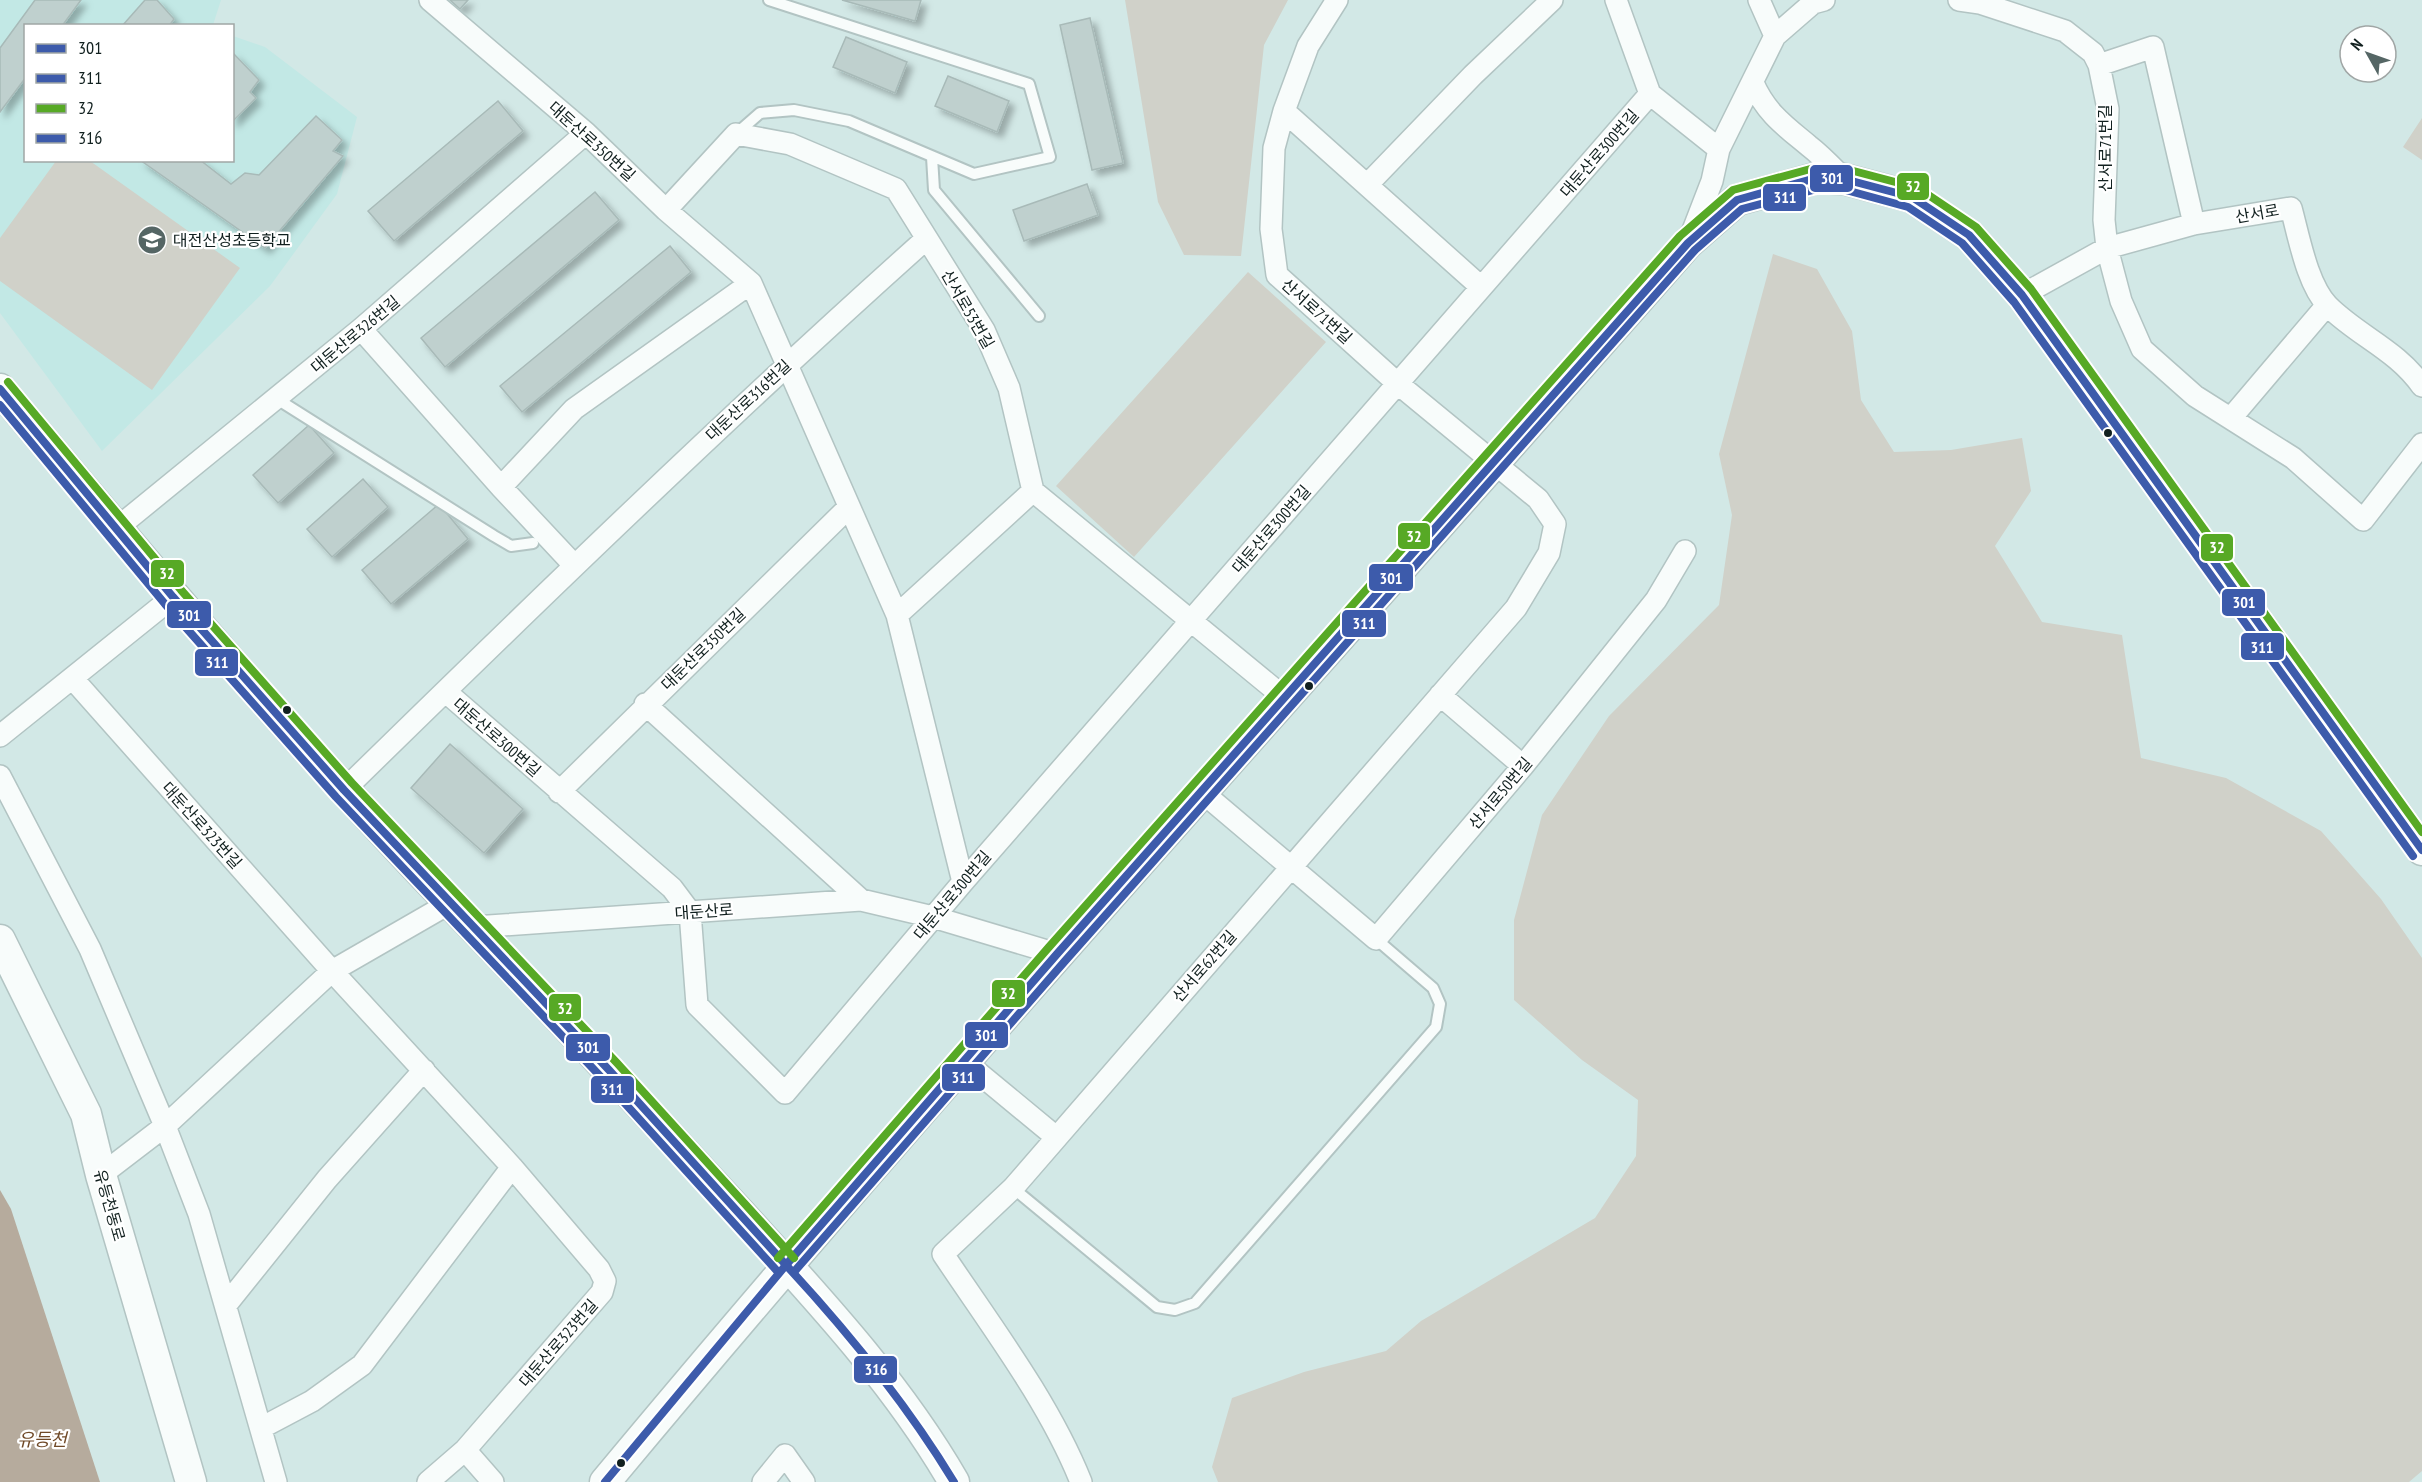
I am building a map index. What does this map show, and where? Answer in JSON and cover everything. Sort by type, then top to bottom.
[{"type":"main road","points":[[605,1482],[786,1265],[1057,954],[1688,243],[1737,200],[1816,178],[1844,179],[1912,197],[1969,235],[2022,295],[2422,850]]},
{"type":"main road","points":[[0,389],[173,597],[344,790],[609,1070],[838,1322],[934,1447],[954,1482]]},
{"type":"main road","name":"유등천동로","points":[[0,940],[86,1114],[101,1175],[191,1482]]},
{"type":"street","name":"대둔산로350번길","points":[[430,0],[586,133],[666,210],[751,283],[897,615],[963,882]]},
{"type":"street","name":"산서로71번길","points":[[1337,0],[1308,46],[1284,111],[1274,148],[1271,229],[1277,275],[1397,383],[1494,463]]},
{"type":"street","points":[[1367,185],[1473,75],[1552,0]]},
{"type":"street","name":"대둔산로300번길","points":[[446,692],[672,888],[690,912],[697,1005],[785,1093],[963,882],[1650,94],[1616,0]]},
{"type":"street","points":[[1759,0],[1775,36]]},
{"type":"street","points":[[1688,243],[1712,181],[1719,149],[1775,36],[1813,3],[1824,0]]},
{"type":"street","name":"산서로71번길","points":[[1959,0],[1980,3],[2065,31],[2093,53],[2099,65],[2108,109],[2104,220],[2107,248],[2121,301],[2142,349],[2195,396],[2293,458],[2363,520],[2422,444]]},
{"type":"street","points":[[2099,65],[2153,47],[2194,224]]},
{"type":"street","points":[[1753,83],[1761,102],[1780,124],[1809,146],[1844,179]]},
{"type":"street","points":[[1650,94],[1719,149]]},
{"type":"street","points":[[1284,111],[1481,287]]},
{"type":"street","name":"대둔산로326번길","points":[[117,528],[361,329],[586,133]]},
{"type":"street","points":[[666,210],[736,135]]},
{"type":"street","name":"산서로53번길","points":[[736,135],[790,144],[896,189],[984,330],[1009,388],[1033,491]]},
{"type":"street","name":"산서로","points":[[2022,295],[2107,248],[2194,224],[2291,208],[2308,271],[2327,305]]},
{"type":"street","name":"대둔산로316번길","points":[[344,790],[574,565],[786,364],[926,239]]},
{"type":"street","points":[[501,487],[574,410],[751,283]]},
{"type":"street","points":[[2231,418],[2327,305],[2408,366],[2422,386]]},
{"type":"street","points":[[361,329],[501,487],[574,565]]},
{"type":"street","name":"산서로62번길","points":[[1081,1482],[1069,1452],[1057,1432],[1007,1350],[943,1254],[1012,1188],[1516,608],[1549,553],[1555,524],[1538,498],[1494,463]]},
{"type":"street","points":[[897,615],[1033,491],[1286,698]]},
{"type":"street","name":"대둔산로350번길","points":[[559,792],[645,704],[848,508]]},
{"type":"street","name":"산서로50번길","points":[[1376,939],[1523,766],[1656,600],[1685,551]]},
{"type":"street","points":[[0,736],[173,597]]},
{"type":"street","name":"대둔산로323번길","points":[[73,679],[332,970],[512,1167],[599,1269],[606,1281],[602,1292],[465,1450],[428,1482]]},
{"type":"street","points":[[1440,695],[1523,766]]},
{"type":"street","points":[[645,704],[861,900]]},
{"type":"street","points":[[0,776],[90,949],[165,1126],[199,1214],[276,1482]]},
{"type":"street","points":[[1202,792],[1376,939]]},
{"type":"street","name":"대둔산로","points":[[474,927],[861,900],[933,917],[1057,954]]},
{"type":"street","points":[[101,1175],[165,1126],[332,970],[450,903]]},
{"type":"street","points":[[964,1061],[1056,1137]]},
{"type":"street","points":[[226,1305],[327,1179],[424,1070]]},
{"type":"street","points":[[261,1428],[312,1401],[363,1365],[512,1167]]},
{"type":"street","points":[[465,1450],[493,1482]]},
{"type":"street","points":[[763,1482],[785,1455],[804,1482]]},
{"type":"lane","points":[[736,135],[760,113],[794,110],[849,121],[974,174],[1050,157],[1029,84],[768,0]]},
{"type":"lane","points":[[932,157],[934,190],[1039,316]]},
{"type":"lane","points":[[277,399],[511,546],[533,543]]},
{"type":"lane","points":[[1012,1188],[1157,1307],[1175,1310],[1195,1303],[1436,1027],[1440,1004],[1433,988],[1376,939]]},
{"type":"shaded area","name":"대전산성초등학교","points":[[0,0],[221,0],[213,24],[24,24],[24,162],[234,162],[234,36],[265,47],[357,117],[337,194],[270,286],[102,451],[0,313]]},
{"type":"shaded area","points":[[1125,0],[1288,0],[1264,45],[1241,256],[1184,255],[1158,202]]},
{"type":"shaded area","points":[[2422,118],[2422,160],[2403,147]]},
{"type":"shaded area","points":[[55,162],[91,162],[240,268],[152,390],[0,281],[0,238]]},
{"type":"shaded area","points":[[1773,254],[1817,269],[1852,331],[1861,400],[1894,452],[1951,450],[2022,438],[2031,491],[1995,546],[2042,622],[2122,635],[2141,758],[2226,778],[2321,831],[2381,899],[2422,958],[2422,1471],[2409,1482],[1218,1482],[1212,1467],[1232,1398],[1304,1372],[1386,1351],[1421,1321],[1595,1218],[1636,1156],[1638,1100],[1582,1060],[1514,1000],[1514,920],[1542,815],[1609,716],[1719,605],[1732,515],[1719,454]]},
{"type":"shaded area","points":[[1248,272],[1326,342],[1134,557],[1056,486]]},
{"type":"water","name":"유등천","points":[[0,1190],[11,1209],[100,1482],[0,1482]]},
{"type":"building","points":[[35,0],[81,0],[63,24],[24,24],[24,80],[0,112],[0,48]]},
{"type":"building","points":[[145,0],[157,0],[174,19],[170,24],[124,24]]},
{"type":"building","points":[[450,0],[468,0],[460,9]]},
{"type":"building","points":[[842,0],[921,0],[915,21]]},
{"type":"building","points":[[1090,18],[1123,163],[1092,170],[1060,25]]},
{"type":"building","points":[[846,37],[907,62],[895,93],[833,67]]},
{"type":"building","points":[[234,54],[259,80],[250,92],[256,98],[234,120]]},
{"type":"building","points":[[948,76],[1009,101],[997,132],[935,106]]},
{"type":"building","points":[[498,101],[523,131],[394,241],[368,211]]},
{"type":"building","points":[[316,116],[342,140],[333,151],[343,156],[265,248],[143,162],[203,162],[231,184],[245,173],[259,175]]},
{"type":"building","points":[[1087,184],[1098,215],[1024,241],[1013,210]]},
{"type":"building","points":[[595,192],[619,220],[445,367],[421,338]]},
{"type":"building","points":[[670,246],[691,272],[522,412],[500,386]]},
{"type":"building","points":[[309,425],[334,453],[278,503],[253,475]]},
{"type":"building","points":[[363,479],[388,507],[332,557],[307,529]]},
{"type":"building","points":[[439,504],[468,539],[391,604],[362,570]]},
{"type":"building","points":[[450,744],[523,809],[484,853],[411,788]]},
{"type":"transit line","name":"32","points":[[778,1258],[1049,947],[1680,236],[1733,190],[1814,168],[1846,169],[1918,188],[1976,227],[2031,289],[2422,832]]},
{"type":"transit line","name":"301","points":[[786,1265],[1057,954],[1688,243],[1737,200],[1816,178],[1844,179],[1912,197],[1969,235],[2022,295],[2422,850]]},
{"type":"transit line","name":"311","points":[[794,1272],[1065,961],[1695,250],[1742,209],[1817,189],[1842,189],[1908,207],[1962,243],[2014,302],[2413,856]]},
{"type":"transit line","name":"32","points":[[8,382],[181,590],[352,783],[617,1063],[794,1258]]},
{"type":"transit line","name":"301","points":[[0,389],[173,597],[344,790],[609,1070],[786,1265]]},
{"type":"transit line","name":"311","points":[[0,405],[165,604],[336,797],[601,1077],[778,1272]]},
{"type":"transit line","name":"316","points":[[786,1265],[876,1369],[954,1482]]},
{"type":"transit line","name":"316","points":[[605,1482],[786,1265]]},
{"type":"place","name":"대전산성초등학교","points":[[152,240]]}]
